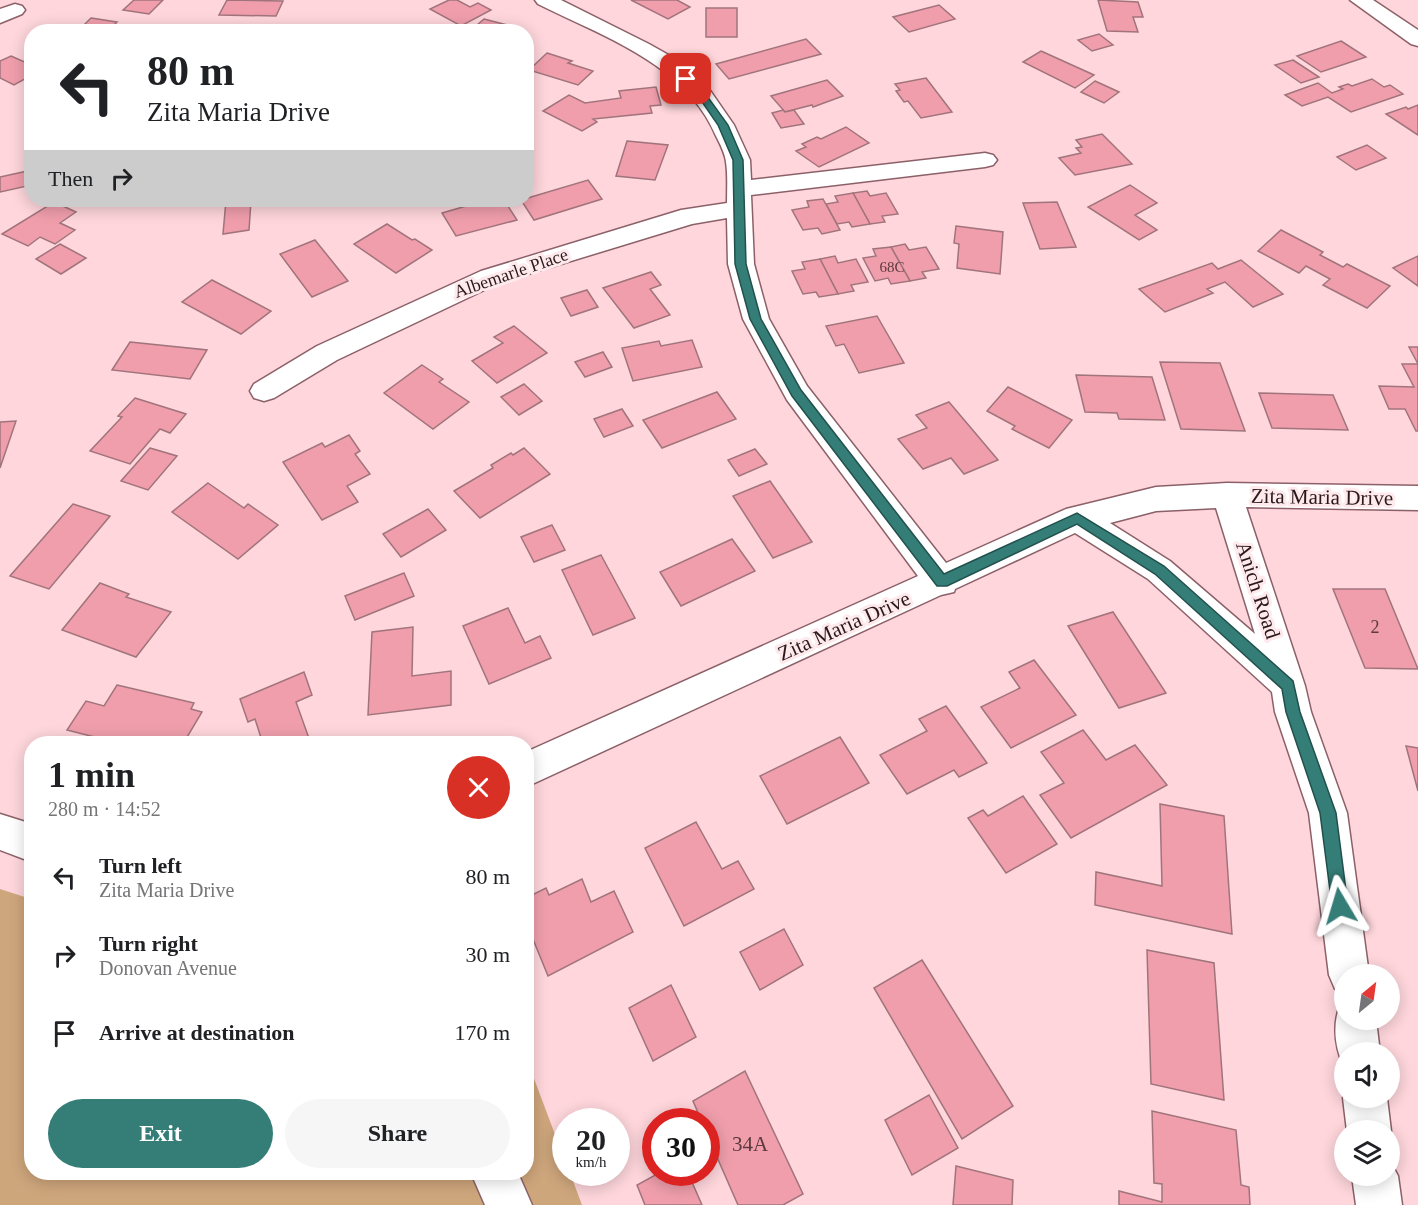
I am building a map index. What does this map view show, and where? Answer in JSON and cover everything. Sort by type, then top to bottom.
[{"type":"street","points":[[545,0],[642,48],[673,67],[699,91],[723,125],[738,160],[741,264],[756,319],[797,393],[942,582]]},
{"type":"street","points":[[1360,0],[1418,40]]},
{"type":"street","name":"Albemarle Place","points":[[264,391],[327,353],[490,277],[690,216],[738,199],[985,160]]},
{"type":"street","name":"Zita Maria Drive","points":[[534,766],[942,582],[1077,518],[1156,499],[1227,495],[1418,498]]},
{"type":"street","name":"Anich Road","points":[[1227,495],[1288,686],[1293,712],[1328,813],[1348,964]]},
{"type":"street","name":"Anich Road","points":[[1077,518],[1159,570],[1288,686]]},
{"type":"street","points":[[0,832],[24,840]]},
{"type":"street","points":[[497,1180],[508,1205]]},
{"type":"street","points":[[1376,1186],[1379,1205]]},
{"type":"shaded area","points":[[0,889],[24,897],[24,1180],[534,1180],[534,1079],[552,1126],[552,1186],[575,1186],[582,1205],[0,1205]]},
{"type":"building","points":[[134,0],[163,0],[149,14],[123,10]]},
{"type":"building","points":[[227,0],[283,1],[276,16],[219,15]]},
{"type":"building","points":[[449,0],[457,0],[470,7],[478,3],[491,10],[465,24],[457,24],[430,9]]},
{"type":"building","points":[[631,0],[677,0],[690,7],[668,19]]},
{"type":"building","points":[[1098,0],[1138,2],[1143,17],[1133,17],[1138,32],[1107,31]]},
{"type":"building","points":[[939,5],[955,19],[909,32],[893,17]]},
{"type":"building","points":[[706,8],[737,8],[737,37],[706,37]]},
{"type":"building","points":[[91,18],[117,22],[115,24],[85,24]]},
{"type":"building","points":[[484,19],[503,24],[478,24]]},
{"type":"building","points":[[1099,34],[1113,45],[1092,51],[1078,40]]},
{"type":"building","points":[[806,39],[821,54],[729,79],[716,64]]},
{"type":"building","points":[[1341,41],[1366,57],[1321,72],[1297,56]]},
{"type":"building","points":[[1041,51],[1094,75],[1075,88],[1023,62]]},
{"type":"building","points":[[547,53],[593,71],[578,85],[534,72],[534,65]]},
{"type":"building","points":[[11,56],[24,62],[24,79],[14,85],[0,78],[0,61]]},
{"type":"building","points":[[1293,60],[1319,77],[1301,83],[1275,65]]},
{"type":"building","points":[[926,78],[952,112],[921,118],[908,101],[904,102],[896,91],[900,90],[895,84]]},
{"type":"building","points":[[1372,79],[1384,87],[1390,85],[1403,94],[1351,112],[1328,97],[1302,106],[1285,95],[1318,83],[1332,93],[1343,89],[1339,87],[1348,84],[1352,86]]},
{"type":"building","points":[[827,80],[843,96],[813,107],[812,105],[785,112],[771,96]]},
{"type":"building","points":[[1095,81],[1119,92],[1104,103],[1081,92]]},
{"type":"building","points":[[656,87],[661,105],[650,106],[652,113],[593,119],[597,122],[582,131],[543,111],[569,95],[585,103],[621,98],[619,91]]},
{"type":"building","points":[[1418,105],[1418,135],[1386,114],[1406,107],[1408,109]]},
{"type":"building","points":[[783,110],[785,112],[794,110],[804,124],[781,128],[772,113]]},
{"type":"building","points":[[846,127],[869,143],[819,167],[796,151],[806,147],[802,144],[817,137],[821,139]]},
{"type":"building","points":[[1102,134],[1132,164],[1075,175],[1059,158],[1081,153],[1076,148],[1082,147],[1076,140]]},
{"type":"building","points":[[627,141],[668,145],[655,180],[616,176]]},
{"type":"building","points":[[1367,145],[1386,158],[1356,170],[1337,157]]},
{"type":"building","points":[[24,172],[24,187],[0,192],[0,177]]},
{"type":"building","points":[[588,180],[602,199],[534,220],[526,207],[534,207],[534,196]]},
{"type":"building","points":[[1130,185],[1157,203],[1135,215],[1157,230],[1139,240],[1088,207]]},
{"type":"building","points":[[867,191],[870,196],[886,193],[898,214],[882,216],[885,222],[870,224],[853,193]]},
{"type":"building","points":[[853,193],[870,224],[852,227],[849,222],[837,224],[826,204],[838,202],[835,196]]},
{"type":"building","points":[[823,199],[840,230],[822,234],[818,228],[803,230],[792,210],[809,207],[807,201]]},
{"type":"building","points":[[1057,202],[1076,247],[1040,249],[1023,203]]},
{"type":"building","points":[[46,207],[65,207],[76,212],[60,223],[75,230],[55,244],[40,237],[28,246],[2,234]]},
{"type":"building","points":[[225,207],[251,207],[249,230],[223,234]]},
{"type":"building","points":[[463,207],[509,207],[517,220],[456,236],[442,213]]},
{"type":"building","points":[[387,224],[432,250],[396,273],[354,244]]},
{"type":"building","points":[[956,226],[1003,232],[1000,274],[957,268],[959,244],[954,243]]},
{"type":"building","points":[[1281,230],[1323,252],[1320,255],[1343,267],[1347,264],[1390,286],[1367,308],[1323,285],[1330,279],[1306,266],[1299,273],[1258,251]]},
{"type":"building","points":[[315,240],[348,281],[312,297],[280,254]]},
{"type":"building","points":[[60,244],[86,258],[61,274],[36,259]]},
{"type":"building","points":[[905,244],[909,250],[926,247],[939,269],[922,272],[926,278],[910,281],[891,247]]},
{"type":"building","points":[[891,247],[910,281],[891,284],[888,278],[875,281],[863,258],[876,256],[873,249]]},
{"type":"building","points":[[835,256],[838,263],[856,259],[868,282],[851,285],[854,291],[838,294],[820,259]]},
{"type":"building","points":[[1418,256],[1418,286],[1393,268]]},
{"type":"building","points":[[820,259],[838,294],[819,297],[816,292],[803,294],[792,271],[805,269],[802,262]]},
{"type":"building","points":[[1241,260],[1283,294],[1253,307],[1225,282],[1207,289],[1213,293],[1165,312],[1139,289],[1212,263],[1218,269]]},
{"type":"building","points":[[651,272],[661,285],[650,289],[670,315],[634,328],[603,288]]},
{"type":"building","points":[[212,280],[271,311],[241,334],[182,302]]},
{"type":"building","points":[[587,290],[598,307],[571,316],[561,298]]},
{"type":"building","points":[[877,316],[904,363],[859,373],[844,344],[836,346],[826,326]]},
{"type":"building","points":[[514,326],[547,353],[497,383],[472,361],[503,343],[494,337]]},
{"type":"building","points":[[692,340],[702,367],[633,381],[622,348],[659,341],[661,346]]},
{"type":"building","points":[[130,342],[207,350],[190,379],[112,370]]},
{"type":"building","points":[[1409,347],[1418,347],[1418,364]]},
{"type":"building","points":[[603,352],[612,367],[585,377],[575,362]]},
{"type":"building","points":[[1160,362],[1220,363],[1245,431],[1181,429]]},
{"type":"building","points":[[1402,364],[1418,364],[1418,431],[1416,431],[1405,409],[1389,409],[1379,386],[1414,387]]},
{"type":"building","points":[[422,365],[443,379],[439,382],[469,402],[433,429],[384,393]]},
{"type":"building","points":[[1076,375],[1152,377],[1165,420],[1119,419],[1117,413],[1085,412]]},
{"type":"building","points":[[524,384],[542,401],[519,415],[501,397]]},
{"type":"building","points":[[1008,387],[1072,420],[1049,448],[1012,429],[1015,426],[987,411]]},
{"type":"building","points":[[717,392],[736,419],[662,448],[643,420]]},
{"type":"building","points":[[1259,393],[1333,395],[1348,430],[1272,428]]},
{"type":"building","points":[[135,398],[186,414],[170,433],[160,429],[130,464],[90,451],[122,417],[118,416]]},
{"type":"building","points":[[949,402],[998,460],[964,474],[951,458],[923,469],[898,439],[927,428],[916,415]]},
{"type":"building","points":[[622,409],[633,426],[604,437],[594,419]]},
{"type":"building","points":[[16,421],[0,468],[0,422]]},
{"type":"building","points":[[349,435],[360,451],[355,454],[370,474],[347,486],[358,502],[322,520],[283,462],[322,443],[325,447]]},
{"type":"building","points":[[150,448],[177,456],[148,490],[121,481]]},
{"type":"building","points":[[524,448],[550,474],[480,518],[454,491],[493,468],[491,465]]},
{"type":"building","points":[[755,449],[767,464],[739,476],[728,460]]},
{"type":"building","points":[[770,481],[812,542],[773,558],[733,496]]},
{"type":"building","points":[[208,483],[244,508],[248,504],[278,525],[238,559],[172,512]]},
{"type":"building","points":[[73,504],[110,516],[49,589],[10,576]]},
{"type":"building","points":[[428,509],[446,530],[401,557],[383,534]]},
{"type":"building","points":[[552,525],[565,550],[534,562],[521,537]]},
{"type":"building","points":[[732,539],[755,571],[681,606],[660,572]]},
{"type":"building","points":[[601,555],[635,618],[593,635],[562,570]]},
{"type":"building","points":[[404,573],[414,596],[355,620],[345,596]]},
{"type":"building","points":[[100,583],[129,594],[126,597],[171,612],[136,657],[62,630]]},
{"type":"building","points":[[1333,589],[1385,589],[1418,669],[1365,668]]},
{"type":"building","points":[[508,608],[525,643],[540,636],[551,658],[489,684],[463,626]]},
{"type":"building","points":[[1113,612],[1166,693],[1119,708],[1068,626]]},
{"type":"building","points":[[413,627],[412,676],[451,671],[451,705],[368,715],[372,632]]},
{"type":"building","points":[[1034,660],[1076,715],[1011,748],[981,707],[1020,688],[1009,672]]},
{"type":"building","points":[[304,672],[312,695],[296,702],[308,736],[260,736],[255,719],[248,722],[240,699]]},
{"type":"building","points":[[117,685],[194,703],[191,709],[202,712],[188,736],[91,736],[67,730],[86,701],[104,706]]},
{"type":"building","points":[[946,706],[987,763],[959,777],[954,770],[907,794],[880,755],[927,731],[919,719]]},
{"type":"building","points":[[1083,730],[1106,760],[1135,745],[1167,785],[1071,838],[1040,795],[1064,783],[1041,752]]},
{"type":"building","points":[[840,737],[869,783],[787,824],[760,776]]},
{"type":"building","points":[[1406,746],[1418,748],[1418,791]]},
{"type":"building","points":[[1023,796],[1057,844],[1006,873],[968,818],[983,810],[988,816]]},
{"type":"building","points":[[1160,804],[1224,816],[1232,934],[1095,905],[1096,872],[1162,886]]},
{"type":"building","points":[[696,822],[722,869],[738,861],[754,889],[684,926],[645,848]]},
{"type":"building","points":[[582,879],[591,902],[614,891],[633,932],[548,976],[534,942],[534,894],[546,888],[549,895]]},
{"type":"building","points":[[784,929],[803,965],[760,990],[740,952]]},
{"type":"building","points":[[1147,950],[1214,963],[1224,1100],[1151,1084]]},
{"type":"building","points":[[922,960],[1013,1106],[962,1139],[874,988]]},
{"type":"building","points":[[671,985],[696,1037],[653,1061],[629,1008]]},
{"type":"building","points":[[745,1071],[803,1194],[783,1205],[738,1205],[720,1164],[720,1108],[696,1108],[693,1101]]},
{"type":"building","points":[[929,1095],[958,1148],[912,1175],[885,1120]]},
{"type":"building","points":[[1152,1111],[1236,1130],[1241,1185],[1249,1187],[1250,1205],[1119,1205],[1119,1191],[1162,1202],[1162,1184],[1154,1183]]},
{"type":"building","points":[[956,1166],[1013,1180],[1012,1205],[953,1205]]},
{"type":"building","points":[[642,1182],[642,1186],[694,1186],[702,1205],[645,1205],[637,1185]]},
{"type":"route","points":[[686,79],[699,91],[723,125],[738,160],[741,264],[756,319],[797,393],[942,582],[1077,518],[1159,570],[1288,686],[1293,712],[1328,813],[1340,906]]}]
